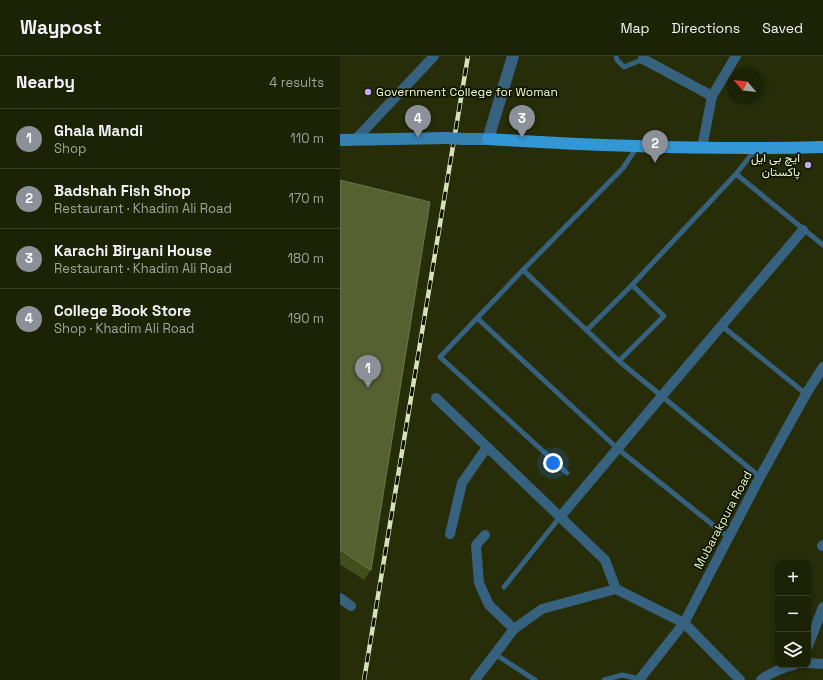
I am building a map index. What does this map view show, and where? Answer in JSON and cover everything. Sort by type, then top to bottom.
[{"type":"main road","points":[[340,140],[447,138],[702,148],[756,149],[823,147]]},
{"type":"street","points":[[355,140],[434,56]]},
{"type":"street","points":[[488,140],[513,56]]},
{"type":"street","points":[[702,148],[712,96],[736,56]]},
{"type":"street","points":[[644,57],[712,96]]},
{"type":"street","points":[[560,517],[803,230]]},
{"type":"street","name":"Mubarakpura Road","points":[[639,680],[684,623],[760,477],[806,394],[823,367]]},
{"type":"street","points":[[436,398],[605,560],[616,589]]},
{"type":"street","points":[[450,534],[462,483],[488,447]]},
{"type":"street","points":[[485,535],[476,545],[479,583],[489,605],[514,629]]},
{"type":"street","points":[[475,680],[514,629],[542,609],[616,589],[684,623],[740,680]]},
{"type":"street","points":[[340,598],[351,606]]},
{"type":"street","points":[[811,638],[823,607]]},
{"type":"street","points":[[811,663],[823,664]]},
{"type":"street","points":[[761,680],[782,668]]},
{"type":"lane","points":[[616,56],[617,60],[624,67],[644,57]]},
{"type":"lane","points":[[567,473],[440,357],[623,168],[638,146]]},
{"type":"lane","points":[[587,330],[632,285],[736,174],[756,149]]},
{"type":"lane","points":[[736,174],[823,245]]},
{"type":"lane","points":[[523,270],[619,361],[760,477]]},
{"type":"lane","points":[[619,361],[664,316],[632,285]]},
{"type":"lane","points":[[477,318],[618,449],[728,537]]},
{"type":"lane","points":[[722,326],[806,394]]},
{"type":"lane","points":[[504,587],[560,517]]},
{"type":"lane","points":[[495,654],[535,680]]},
{"type":"lane","points":[[604,680],[622,675],[639,680]]},
{"type":"building","points":[[340,180],[430,202],[371,570],[340,550]]},
{"type":"railway","points":[[364,680],[468,56]]},
{"type":"place","name":"Government College for Woman","points":[[368,92]]},
{"type":"place","name":"College Book Store","points":[[418,138]]},
{"type":"place","name":"Karachi Biryani House","points":[[522,138]]},
{"type":"place","name":"Badshah Fish Shop","points":[[655,163]]},
{"type":"place","name":"ایچ بی ایل پاکستان","points":[[808,165]]},
{"type":"place","name":"Ghala Mandi","points":[[368,388]]}]
